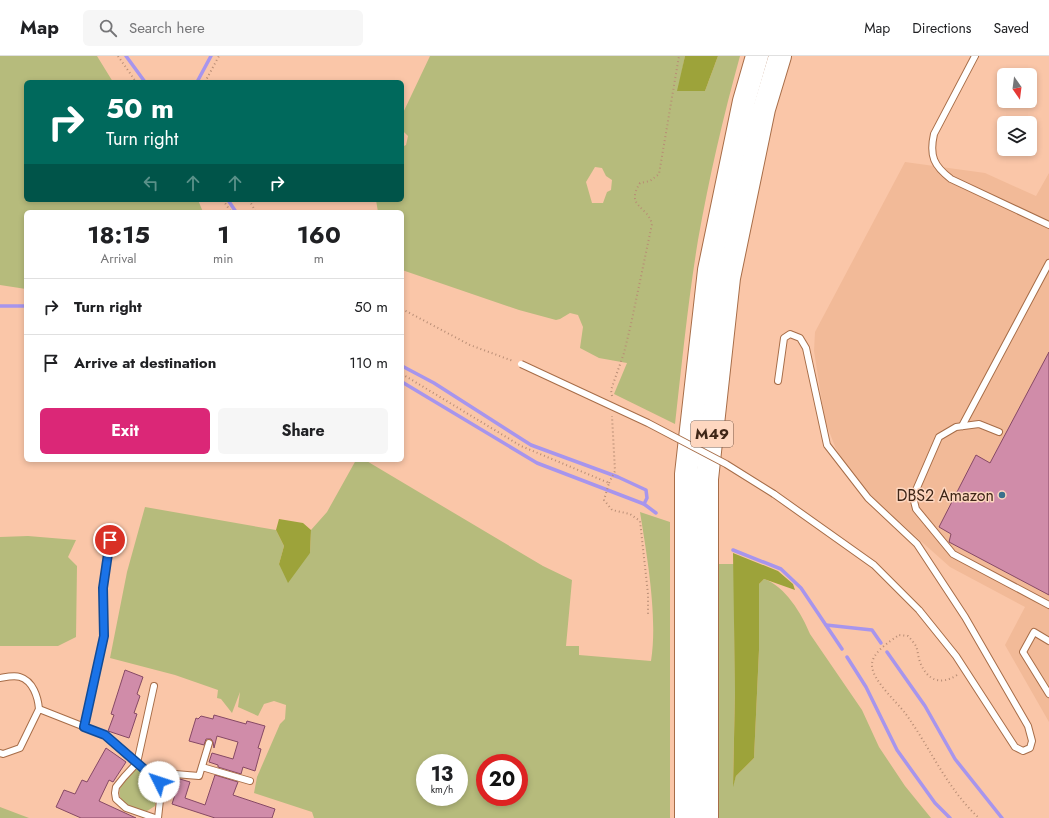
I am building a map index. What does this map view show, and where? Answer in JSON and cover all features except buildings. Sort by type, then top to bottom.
[{"type":"highway","name":"M49","points":[[686,818],[686,474],[709,270],[744,101],[757,56]]},
{"type":"highway","name":"M49","points":[[707,818],[707,479],[729,278],[764,109],[780,56]]},
{"type":"lane","points":[[974,56],[934,134],[931,147],[934,159],[940,170],[951,179],[1049,225]]},
{"type":"lane","points":[[962,426],[1049,263]]},
{"type":"lane","points":[[521,364],[648,423],[726,464],[774,494],[874,565],[919,610],[965,671],[1015,747],[1023,751],[1030,748],[1032,741],[1028,726],[965,617],[917,544],[868,498],[828,445],[806,348],[800,338],[790,334],[784,338],[778,381]]},
{"type":"lane","points":[[999,432],[980,424],[956,427],[939,437],[913,496],[916,509],[953,554],[1049,605]]},
{"type":"lane","points":[[84,727],[104,636],[103,588],[110,540]]},
{"type":"lane","points":[[1049,641],[1034,632],[1023,652],[1049,694]]},
{"type":"lane","points":[[0,678],[20,677],[31,684],[38,699],[39,709],[20,748],[3,754],[0,753]]},
{"type":"lane","points":[[39,709],[105,735],[137,763],[159,782],[160,800],[156,818],[126,808],[116,799],[116,787],[137,763],[154,686]]},
{"type":"lane","points":[[159,782],[175,774],[199,776],[209,743]]},
{"type":"lane","points":[[202,767],[250,781]]},
{"type":"path","points":[[118,56],[135,80]]},
{"type":"path","points":[[206,80],[219,56]]},
{"type":"path","points":[[612,397],[612,390],[624,353],[631,324],[652,224],[650,215],[638,208],[634,200],[635,191],[640,183],[650,181],[659,174],[680,56]]},
{"type":"path","points":[[404,310],[470,344],[521,364]]},
{"type":"path","points":[[404,375],[521,446],[544,458],[596,476],[609,484]]},
{"type":"path","points":[[612,410],[615,471],[604,500],[612,510],[630,514],[640,521],[648,594],[648,616]]},
{"type":"path","points":[[965,671],[951,679],[936,680],[927,676],[920,662],[916,646],[908,636],[899,635],[875,655],[872,666],[876,679],[906,713],[943,773],[979,818]]},
{"type":"shaded area","points":[[905,162],[985,173],[1036,196],[1049,173],[1049,722],[1005,645],[1025,607],[950,567],[878,503],[850,470],[836,449],[825,421],[814,351],[815,332]]},
{"type":"green space","points":[[0,56],[97,56],[112,80],[24,80],[24,202],[199,202],[202,210],[24,210],[24,289],[0,285]]},
{"type":"green space","points":[[430,56],[685,56],[678,91],[705,91],[718,56],[740,56],[717,148],[698,240],[688,309],[675,424],[614,394],[627,363],[599,358],[580,348],[583,327],[578,315],[570,313],[556,320],[519,310],[404,271],[404,210],[378,210],[376,202],[404,202],[404,146],[406,145],[408,136],[404,132],[404,111]],"holes":[[[595,167],[602,168],[606,176],[612,180],[611,190],[607,192],[603,203],[592,203],[586,182]]]},
{"type":"green space","points":[[685,56],[718,56],[705,91],[677,91]]},
{"type":"green space","points":[[355,462],[368,462],[543,566],[572,580],[566,646],[579,646],[579,655],[651,661],[653,626],[651,587],[640,512],[670,522],[670,818],[314,818],[312,812],[254,793],[257,777],[280,724],[285,719],[286,705],[274,701],[264,704],[258,716],[238,707],[240,692],[232,713],[221,699],[217,698],[218,690],[175,675],[110,658],[127,572],[145,507],[276,530],[284,546],[279,564],[310,553],[311,530],[327,512]]},
{"type":"green space","points":[[279,519],[303,523],[311,530],[310,553],[288,583],[279,564],[284,546],[276,530]]},
{"type":"green space","points":[[28,536],[76,540],[68,557],[77,566],[76,637],[58,646],[0,646],[0,537]]},
{"type":"green space","points":[[733,553],[778,571],[793,584],[795,590],[764,579],[759,584],[759,650],[754,758],[736,776],[733,787],[735,691]]},
{"type":"green space","points":[[717,564],[734,564],[735,691],[733,785],[736,776],[754,758],[759,650],[759,584],[764,579],[779,588],[792,602],[810,634],[862,710],[879,747],[905,786],[931,818],[717,818]]},
{"type":"green space","points":[[138,769],[151,780],[156,789],[155,806],[147,811],[133,808],[120,797],[119,792],[121,786],[128,775],[134,770]]},
{"type":"green space","points":[[0,807],[29,818],[0,818]]},
{"type":"waterway","points":[[126,56],[144,80]]},
{"type":"waterway","points":[[198,80],[211,56]]},
{"type":"waterway","points":[[229,202],[235,210]]},
{"type":"waterway","points":[[0,306],[24,306]]},
{"type":"waterway","points":[[404,367],[434,383],[531,445],[618,477],[646,490],[647,498],[644,504]]},
{"type":"waterway","points":[[404,383],[537,463],[644,504],[656,513]]},
{"type":"waterway","points":[[733,550],[781,569],[801,588],[842,649]]},
{"type":"waterway","points":[[826,625],[872,630],[881,643]]},
{"type":"waterway","points":[[887,652],[925,706],[955,759],[1002,818]]},
{"type":"waterway","points":[[847,657],[866,687],[897,750],[935,803],[950,818]]},
{"type":"place","name":"DBS2 Amazon","points":[[1002,495]]},
{"type":"route","points":[[110,540],[103,588],[104,636],[84,727],[105,735],[159,782]]}]
